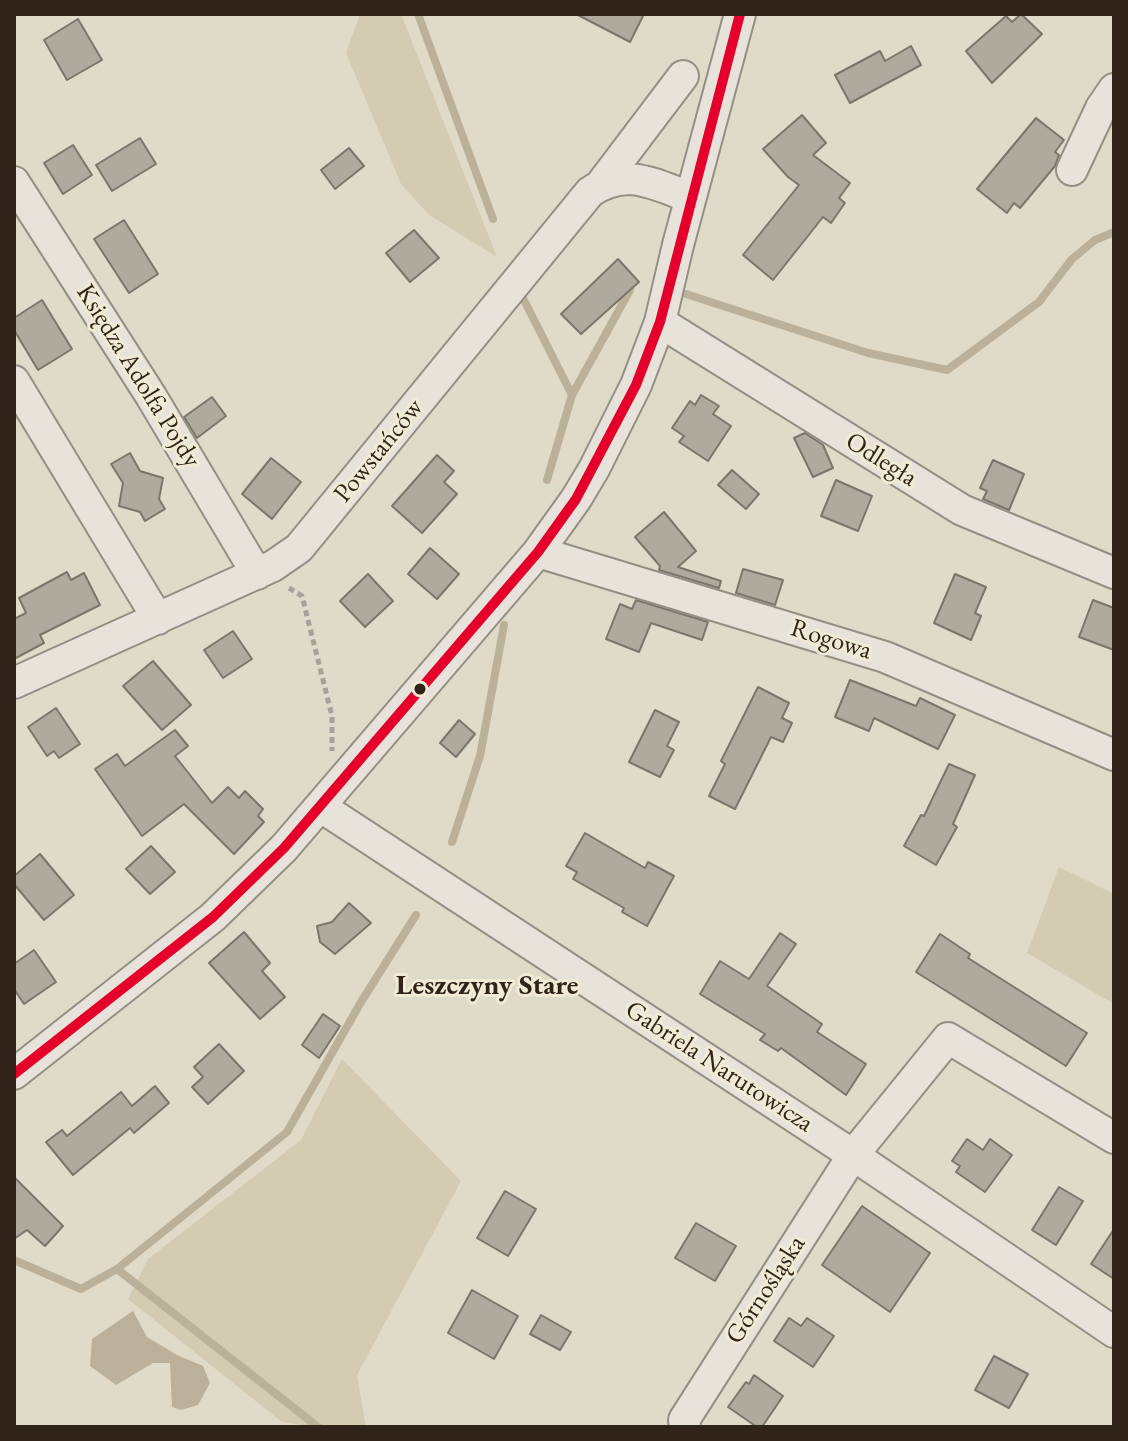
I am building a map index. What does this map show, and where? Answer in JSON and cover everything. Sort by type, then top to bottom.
[{"type":"street","points":[[14,1074],[213,917],[284,848],[538,552],[594,469],[636,385],[660,322],[740,14]]},
{"type":"street","name":"Powstańców","points":[[14,683],[265,570],[299,548],[579,204],[602,183],[683,76]]},
{"type":"street","points":[[1072,170],[1101,108],[1114,89]]},
{"type":"street","points":[[602,183],[629,177],[690,197]]},
{"type":"street","name":"Księdza Adolfa Pojdy","points":[[14,182],[244,548],[265,570]]},
{"type":"street","name":"Odległa","points":[[660,322],[962,510],[1114,573]]},
{"type":"street","points":[[14,381],[158,619]]},
{"type":"street","name":"Rogowa","points":[[538,552],[885,657],[1114,755]]},
{"type":"street","name":"Gabriela Narutowicza","points":[[326,801],[1114,1332]]},
{"type":"street","name":"Górnośląska","points":[[688,1425],[853,1155],[948,1038],[1114,1138]]},
{"type":"path","points":[[265,570],[302,596],[332,716],[326,801]]},
{"type":"shaded area","points":[[360,14],[401,14],[497,257],[429,215],[401,184],[346,53]]},
{"type":"shaded area","points":[[1059,867],[1114,894],[1114,1004],[1027,953]]},
{"type":"shaded area","points":[[342,1059],[461,1181],[357,1375],[366,1427],[314,1427],[282,1422],[128,1299],[148,1259],[301,1140]]},
{"type":"shaded area","points":[[133,1311],[147,1337],[203,1366],[210,1383],[198,1405],[181,1410],[172,1407],[170,1363],[153,1363],[116,1385],[90,1366],[92,1339]]},
{"type":"building","points":[[576,14],[644,14],[630,42]]},
{"type":"building","points":[[1021,14],[1042,34],[992,83],[966,51],[1006,16],[1012,22]]},
{"type":"building","points":[[78,19],[102,60],[67,80],[44,40]]},
{"type":"building","points":[[911,46],[921,65],[850,103],[835,75],[880,51],[885,61]]},
{"type":"building","points":[[802,115],[826,143],[813,155],[850,183],[839,198],[845,203],[831,223],[823,217],[773,280],[743,255],[799,185],[763,149]]},
{"type":"building","points":[[1036,118],[1064,140],[1055,152],[1059,155],[1055,166],[1020,208],[1014,203],[1007,213],[977,189]]},
{"type":"building","points":[[140,138],[156,164],[112,191],[96,165]]},
{"type":"building","points":[[73,145],[92,175],[63,194],[44,163]]},
{"type":"building","points":[[349,148],[364,166],[335,189],[321,170]]},
{"type":"building","points":[[124,220],[158,274],[129,293],[94,239]]},
{"type":"building","points":[[414,230],[439,258],[410,282],[386,253]]},
{"type":"building","points":[[618,259],[639,282],[581,334],[561,314]]},
{"type":"building","points":[[42,300],[72,349],[38,370],[14,330],[14,318]]},
{"type":"building","points":[[701,395],[719,406],[713,414],[731,426],[708,461],[679,442],[684,436],[672,428],[690,401],[695,405]]},
{"type":"building","points":[[212,397],[226,416],[197,438],[184,417]]},
{"type":"building","points":[[805,433],[823,445],[833,468],[813,477],[794,438]]},
{"type":"building","points":[[130,453],[140,471],[163,478],[159,499],[165,509],[145,521],[140,512],[119,506],[123,483],[111,464]]},
{"type":"building","points":[[437,455],[454,471],[444,482],[457,494],[422,533],[392,506]]},
{"type":"building","points":[[271,458],[301,482],[272,519],[242,494]]},
{"type":"building","points":[[993,460],[1024,474],[1009,510],[983,499],[987,491],[980,488]]},
{"type":"building","points":[[732,470],[759,494],[746,509],[718,485]]},
{"type":"building","points":[[836,480],[872,496],[858,531],[821,516]]},
{"type":"building","points":[[664,512],[696,551],[678,567],[721,581],[719,588],[659,570],[660,566],[635,537]]},
{"type":"building","points":[[430,548],[459,574],[437,599],[408,574]]},
{"type":"building","points":[[743,569],[783,580],[775,605],[736,593]]},
{"type":"building","points":[[67,572],[71,580],[84,573],[100,605],[40,635],[44,643],[14,659],[14,619],[26,613],[19,598]]},
{"type":"building","points":[[368,574],[393,601],[365,627],[340,601]]},
{"type":"building","points":[[955,574],[986,587],[975,613],[981,616],[971,640],[934,623]]},
{"type":"building","points":[[636,600],[708,622],[702,640],[651,623],[639,652],[606,639],[620,604],[632,609]]},
{"type":"building","points":[[1093,600],[1114,608],[1114,650],[1079,637]]},
{"type":"building","points":[[233,631],[252,659],[223,678],[204,650]]},
{"type":"building","points":[[153,661],[191,705],[162,730],[123,686]]},
{"type":"building","points":[[850,680],[916,706],[920,698],[955,715],[938,749],[874,718],[869,731],[835,717]]},
{"type":"building","points":[[758,687],[789,703],[782,718],[792,723],[783,742],[771,737],[735,809],[709,796],[725,764],[721,761]]},
{"type":"building","points":[[56,708],[80,744],[59,758],[54,751],[47,756],[28,727]]},
{"type":"building","points":[[655,710],[679,722],[667,746],[674,750],[660,777],[629,762]]},
{"type":"building","points":[[459,720],[475,734],[456,757],[440,743]]},
{"type":"building","points":[[175,730],[188,746],[175,756],[212,803],[228,787],[239,798],[245,791],[263,809],[258,816],[264,822],[234,854],[184,804],[142,836],[95,769],[117,754],[125,766]]},
{"type":"building","points":[[949,764],[975,775],[953,824],[957,827],[936,865],[904,846],[921,815],[924,816]]},
{"type":"building","points":[[585,833],[645,868],[648,862],[674,876],[647,926],[622,912],[624,908],[573,879],[577,872],[566,866]]},
{"type":"building","points":[[151,846],[175,872],[150,894],[126,869]]},
{"type":"building","points":[[40,854],[74,895],[44,920],[14,884],[14,876]]},
{"type":"building","points":[[349,903],[371,923],[335,954],[320,942],[317,926],[332,922]]},
{"type":"building","points":[[244,932],[270,963],[262,971],[285,997],[260,1019],[209,963]]},
{"type":"building","points":[[780,933],[796,944],[767,986],[822,1024],[817,1032],[866,1064],[846,1095],[781,1048],[778,1051],[760,1040],[765,1034],[700,994],[720,961],[749,979]]},
{"type":"building","points":[[940,934],[970,954],[968,958],[1087,1033],[1066,1066],[916,972]]},
{"type":"building","points":[[34,950],[56,982],[24,1004],[14,989],[14,964]]},
{"type":"building","points":[[323,1014],[340,1026],[319,1058],[302,1045]]},
{"type":"building","points":[[219,1044],[244,1071],[208,1104],[192,1087],[203,1077],[194,1067]]},
{"type":"building","points":[[155,1086],[169,1103],[134,1133],[130,1128],[73,1175],[46,1142],[62,1130],[67,1136],[121,1092],[132,1106]]},
{"type":"building","points":[[967,1139],[983,1150],[990,1139],[1012,1155],[985,1192],[956,1172],[960,1166],[952,1161]]},
{"type":"building","points":[[14,1177],[63,1226],[45,1246],[27,1230],[14,1239]]},
{"type":"building","points":[[1059,1187],[1083,1201],[1056,1245],[1032,1230]]},
{"type":"building","points":[[505,1191],[536,1209],[508,1256],[477,1238]]},
{"type":"building","points":[[862,1206],[930,1253],[890,1312],[822,1265]]},
{"type":"building","points":[[696,1223],[736,1246],[715,1281],[675,1258]]},
{"type":"building","points":[[1114,1229],[1114,1279],[1091,1264]]},
{"type":"building","points":[[472,1290],[518,1316],[494,1359],[448,1333]]},
{"type":"building","points":[[541,1315],[571,1332],[560,1350],[530,1334]]},
{"type":"building","points":[[789,1318],[801,1326],[807,1318],[834,1336],[813,1367],[774,1341]]},
{"type":"building","points":[[994,1356],[1028,1374],[1009,1408],[975,1390]]},
{"type":"building","points":[[754,1375],[783,1396],[762,1427],[757,1427],[728,1407]]},
{"type":"waterway","points":[[418,14],[493,219]]},
{"type":"waterway","points":[[686,294],[868,353],[947,370],[1039,302],[1072,259],[1095,240],[1114,232]]},
{"type":"waterway","points":[[572,395],[630,290]]},
{"type":"waterway","points":[[524,300],[572,395],[547,480]]},
{"type":"waterway","points":[[452,842],[480,756],[504,625]]},
{"type":"waterway","points":[[14,1260],[81,1289],[117,1269],[287,1132],[361,1002],[416,915]]},
{"type":"waterway","points":[[117,1269],[318,1427]]},
{"type":"transit line","points":[[14,1074],[213,917],[284,848],[538,552],[576,499],[636,385],[660,322],[740,14]]},
{"type":"district","name":"Leszczyny Stare","points":[[487,986]]}]
